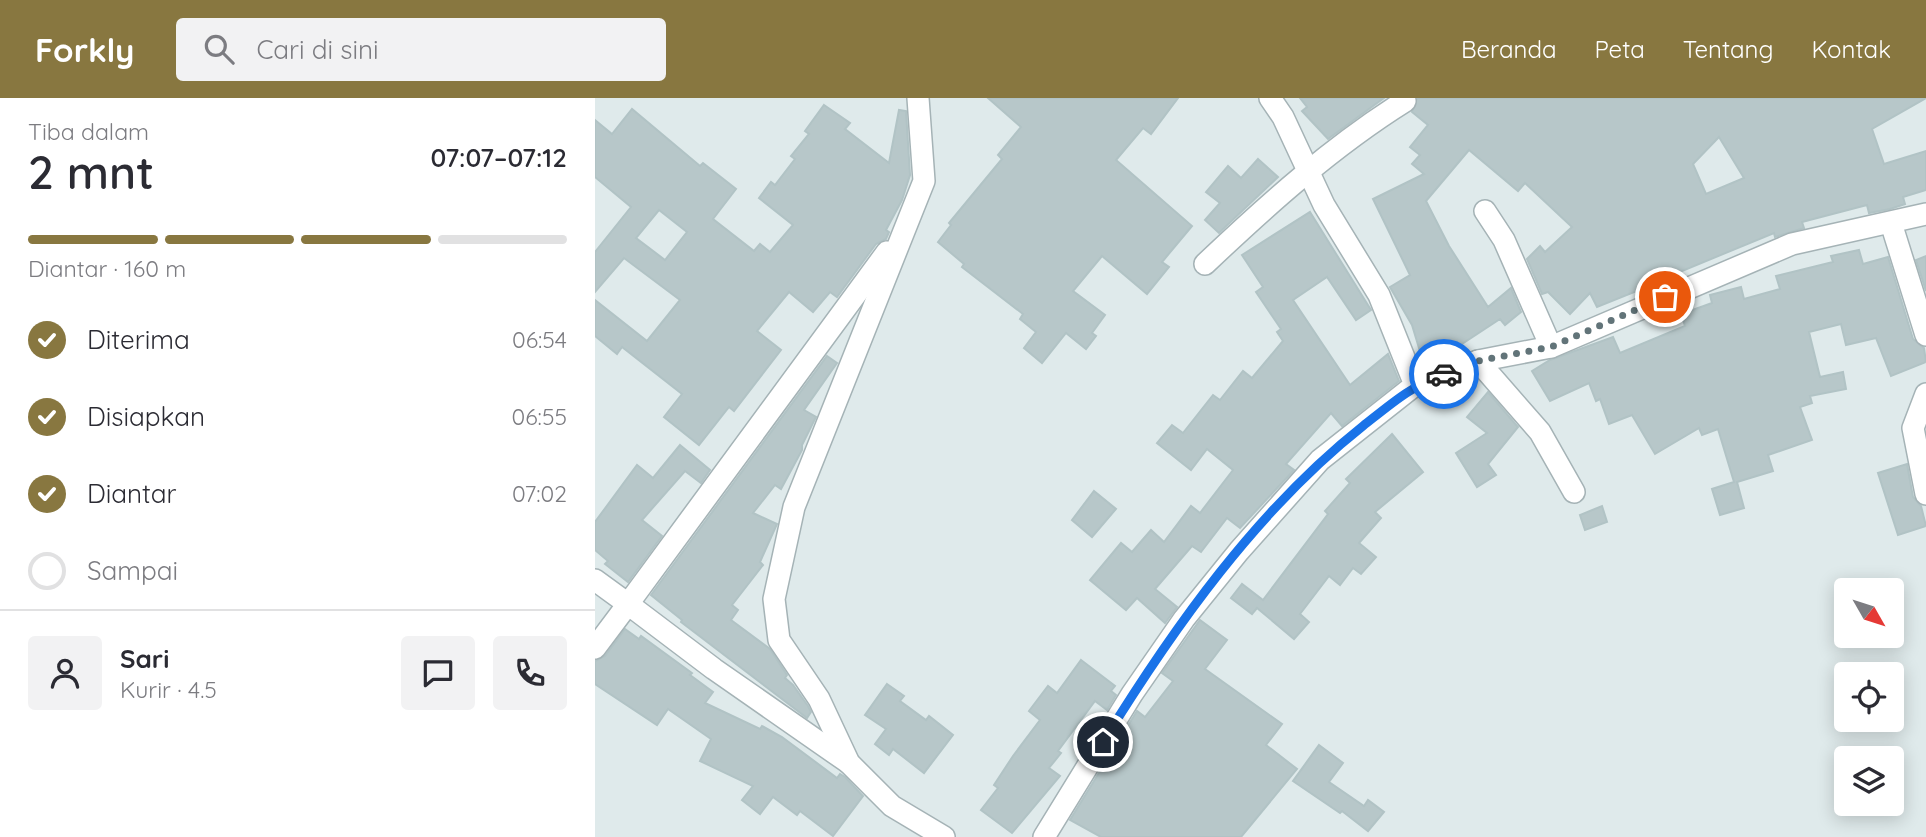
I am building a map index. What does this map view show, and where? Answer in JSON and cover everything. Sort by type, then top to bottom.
[{"type":"street","points":[[849,763],[819,699],[797,672],[779,640],[774,600],[794,507],[924,181],[918,98]]},
{"type":"street","points":[[1269,98],[1283,117],[1324,205],[1379,295],[1415,385]]},
{"type":"street","points":[[1205,264],[1265,207],[1377,118],[1405,101]]},
{"type":"street","points":[[1485,211],[1504,240],[1551,347]]},
{"type":"street","points":[[1044,837],[1132,694],[1184,619],[1239,551],[1320,460],[1415,385],[1478,361],[1551,347],[1792,244],[1926,214]]},
{"type":"street","points":[[1891,223],[1926,335]]},
{"type":"street","points":[[595,648],[905,226]]},
{"type":"street","points":[[1478,361],[1540,432],[1574,492]]},
{"type":"street","points":[[1926,394],[1913,428],[1926,494]]},
{"type":"street","points":[[595,580],[714,669],[849,763],[893,806],[944,837]]},
{"type":"street","points":[[893,806],[909,837]]},
{"type":"building","points":[[988,98],[1178,98],[1151,134],[1143,128],[1116,160],[1192,226],[1162,262],[1169,267],[1147,294],[1102,256],[1073,291],[1105,315],[1092,333],[1096,336],[1086,349],[1066,333],[1042,363],[1024,348],[1036,332],[1020,319],[1023,314],[962,267],[964,264],[938,242],[951,225],[949,223],[1002,159],[998,155],[1021,127]]},
{"type":"building","points":[[1300,98],[1384,98],[1328,139],[1302,111],[1307,107]]},
{"type":"building","points":[[1417,98],[1926,98],[1872,129],[1884,164],[1926,151],[1926,190],[1903,197],[1905,204],[1890,209],[1869,213],[1867,205],[1802,222],[1804,228],[1775,237],[1774,233],[1665,278],[1667,282],[1641,294],[1639,290],[1597,307],[1590,293],[1570,314],[1548,292],[1542,294],[1527,259],[1540,246],[1545,252],[1572,227],[1525,183],[1518,191],[1469,150],[1426,201],[1449,246],[1488,307],[1511,288],[1521,312],[1505,325],[1500,319],[1445,355],[1443,352],[1422,358],[1412,325],[1390,287],[1410,275],[1373,199],[1424,174],[1412,164],[1420,155],[1410,147],[1428,125],[1412,112]],"holes":[[[1719,137],[1744,178],[1706,194],[1693,164]]]},
{"type":"building","points":[[824,105],[850,123],[845,129],[889,163],[899,110],[906,111],[910,175],[902,200],[886,230],[889,232],[886,239],[876,244],[837,297],[830,292],[813,312],[789,292],[757,331],[781,350],[734,411],[729,407],[699,445],[664,417],[682,394],[622,347],[617,354],[595,336],[595,300],[647,341],[680,300],[624,258],[595,292],[595,252],[631,207],[595,177],[595,120],[612,134],[632,109],[700,166],[703,163],[736,189],[713,219],[754,251],[760,244],[770,252],[793,225],[759,198],[771,182],[775,185],[795,159],[791,156],[809,134],[805,131]],"holes":[[[659,210],[687,232],[665,260],[636,238]]]},
{"type":"building","points":[[1258,159],[1278,177],[1219,233],[1205,220],[1220,203],[1206,192],[1228,166],[1241,178]]},
{"type":"building","points":[[1310,212],[1371,310],[1356,320],[1327,277],[1293,300],[1350,385],[1388,354],[1399,381],[1342,426],[1331,413],[1286,464],[1294,470],[1240,528],[1227,518],[1201,552],[1192,546],[1155,589],[1177,607],[1165,623],[1137,598],[1126,610],[1090,580],[1121,543],[1132,552],[1151,530],[1164,542],[1191,506],[1200,513],[1233,470],[1207,449],[1191,470],[1157,443],[1172,425],[1183,433],[1213,395],[1220,400],[1243,371],[1252,378],[1283,341],[1277,332],[1281,329],[1256,292],[1263,287],[1242,255]]},
{"type":"building","points":[[1859,250],[1863,264],[1888,257],[1913,339],[1924,348],[1926,362],[1891,376],[1876,338],[1846,345],[1841,324],[1809,332],[1820,377],[1843,372],[1846,389],[1810,396],[1812,403],[1800,407],[1812,440],[1768,455],[1773,471],[1737,482],[1744,508],[1720,515],[1712,489],[1734,482],[1718,429],[1702,435],[1699,428],[1655,454],[1632,415],[1609,424],[1600,399],[1596,401],[1589,383],[1550,401],[1532,371],[1550,360],[1613,337],[1620,353],[1685,326],[1681,314],[1712,303],[1710,295],[1741,287],[1744,299],[1780,289],[1776,276],[1833,262],[1831,256]]},
{"type":"building","points":[[1926,256],[1926,291],[1916,260]]},
{"type":"building","points":[[827,356],[837,363],[804,410],[816,417],[802,450],[781,489],[775,485],[753,513],[777,524],[760,562],[763,565],[732,605],[738,610],[731,620],[770,649],[787,675],[785,678],[808,706],[811,712],[807,718],[681,622],[682,620],[651,595]]},
{"type":"building","points":[[1488,392],[1518,427],[1488,464],[1496,475],[1477,487],[1456,453],[1487,433],[1467,417]]},
{"type":"building","points":[[1392,434],[1423,472],[1375,512],[1381,518],[1359,543],[1376,557],[1361,574],[1353,568],[1340,585],[1329,576],[1300,614],[1309,622],[1294,639],[1257,608],[1252,614],[1231,598],[1242,584],[1263,600],[1328,514],[1325,511],[1350,483],[1346,479]]},
{"type":"building","points":[[680,445],[710,470],[701,483],[685,471],[642,520],[662,536],[628,582],[605,564],[608,561],[595,550],[595,522],[637,465],[653,478]]},
{"type":"building","points":[[1907,464],[1913,497],[1921,506],[1926,526],[1898,535],[1878,473]]},
{"type":"building","points":[[1094,491],[1116,509],[1092,537],[1072,520]]},
{"type":"building","points":[[1602,506],[1607,522],[1585,530],[1580,515]]},
{"type":"building","points":[[1200,620],[1227,640],[1205,669],[1282,724],[1266,745],[1297,769],[1241,837],[1101,837],[1070,820],[1137,711],[1145,717],[1173,681],[1162,673]]},
{"type":"building","points":[[625,629],[639,639],[641,636],[692,673],[690,675],[713,692],[705,703],[760,729],[762,726],[782,737],[837,778],[840,774],[845,777],[863,796],[833,836],[800,811],[797,815],[773,797],[760,814],[742,800],[753,786],[700,761],[711,739],[668,709],[657,725],[595,684],[595,661],[605,656]]},
{"type":"building","points":[[1081,660],[1115,686],[1111,691],[1116,695],[1107,710],[1095,701],[1058,751],[1061,753],[1049,768],[1060,776],[1012,833],[981,810],[998,788],[994,785],[1013,756],[1040,720],[1029,711],[1048,686],[1057,693]]},
{"type":"building","points":[[887,684],[904,696],[900,701],[926,720],[929,716],[953,735],[924,773],[893,749],[889,755],[875,744],[886,729],[865,715]]},
{"type":"building","points":[[1319,745],[1343,763],[1329,782],[1364,806],[1368,800],[1384,812],[1368,831],[1342,811],[1340,813],[1293,781]]},
{"type":"way so far","points":[[1444,374],[1478,361],[1551,347],[1665,297]]},
{"type":"route","points":[[1103,742],[1132,694],[1184,619],[1239,551],[1320,460],[1415,385],[1444,374]]}]
